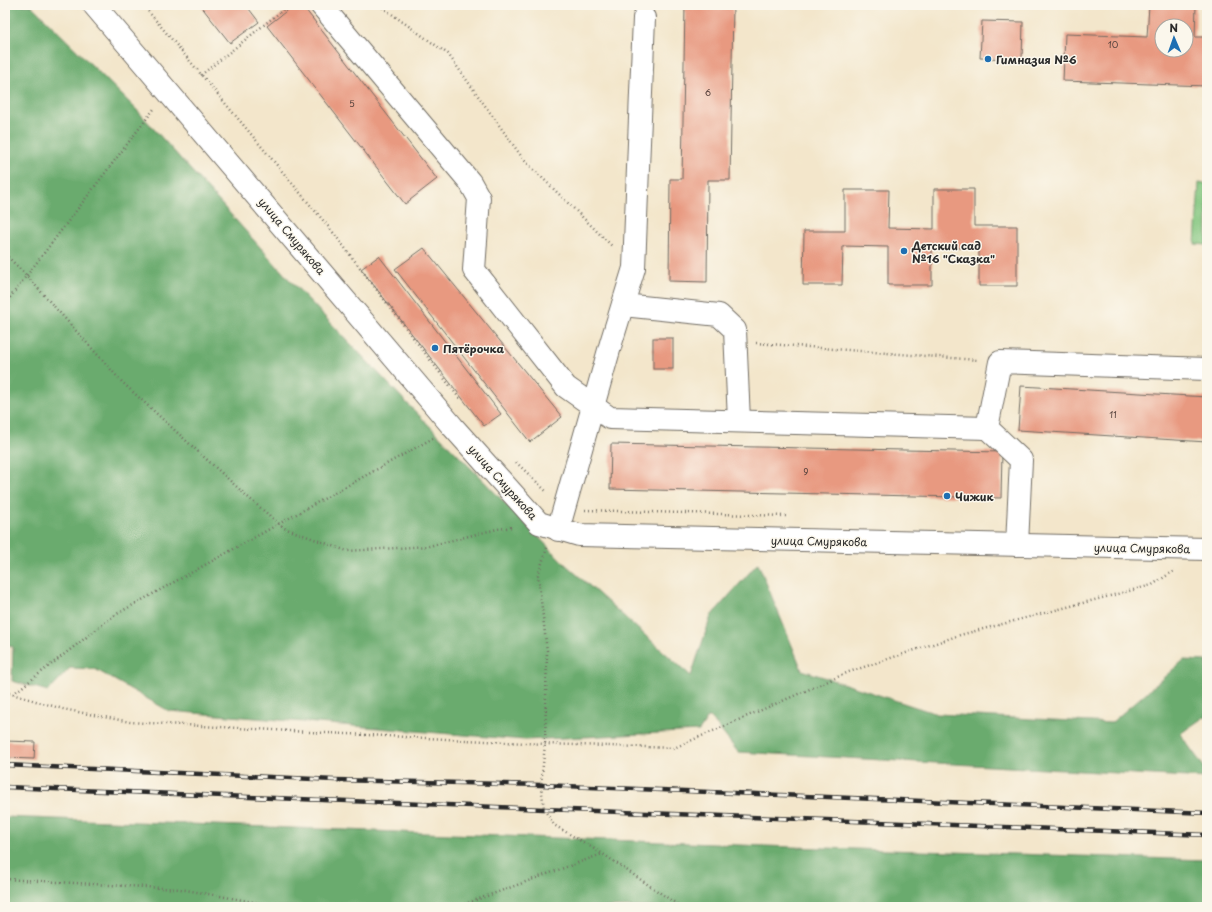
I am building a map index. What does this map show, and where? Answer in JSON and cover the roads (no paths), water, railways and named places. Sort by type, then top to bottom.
[{"type":"street","name":"улица Смурякова","points":[[94,5],[448,421],[550,526],[579,535],[1207,549]]},
{"type":"street","points":[[321,5],[470,182],[479,198],[474,270],[566,387],[592,407],[610,418],[987,428],[1021,460],[1017,545]]},
{"type":"street","points":[[550,526],[592,407],[634,268],[644,18]]},
{"type":"street","points":[[622,305],[719,315],[735,330],[739,422]]},
{"type":"street","points":[[987,428],[1000,362],[1207,369]]},
{"type":"railway","points":[[5,765],[335,780],[541,785],[1207,813]]},
{"type":"railway","points":[[5,787],[1207,835]]},
{"type":"place","name":"Гимназия №6","points":[[988,59]]},
{"type":"place","name":"Детский сад №16 \"Сказка\"","points":[[904,251]]},
{"type":"place","name":"Пятёрочка","points":[[435,348]]},
{"type":"place","name":"Чижик","points":[[947,496]]}]
